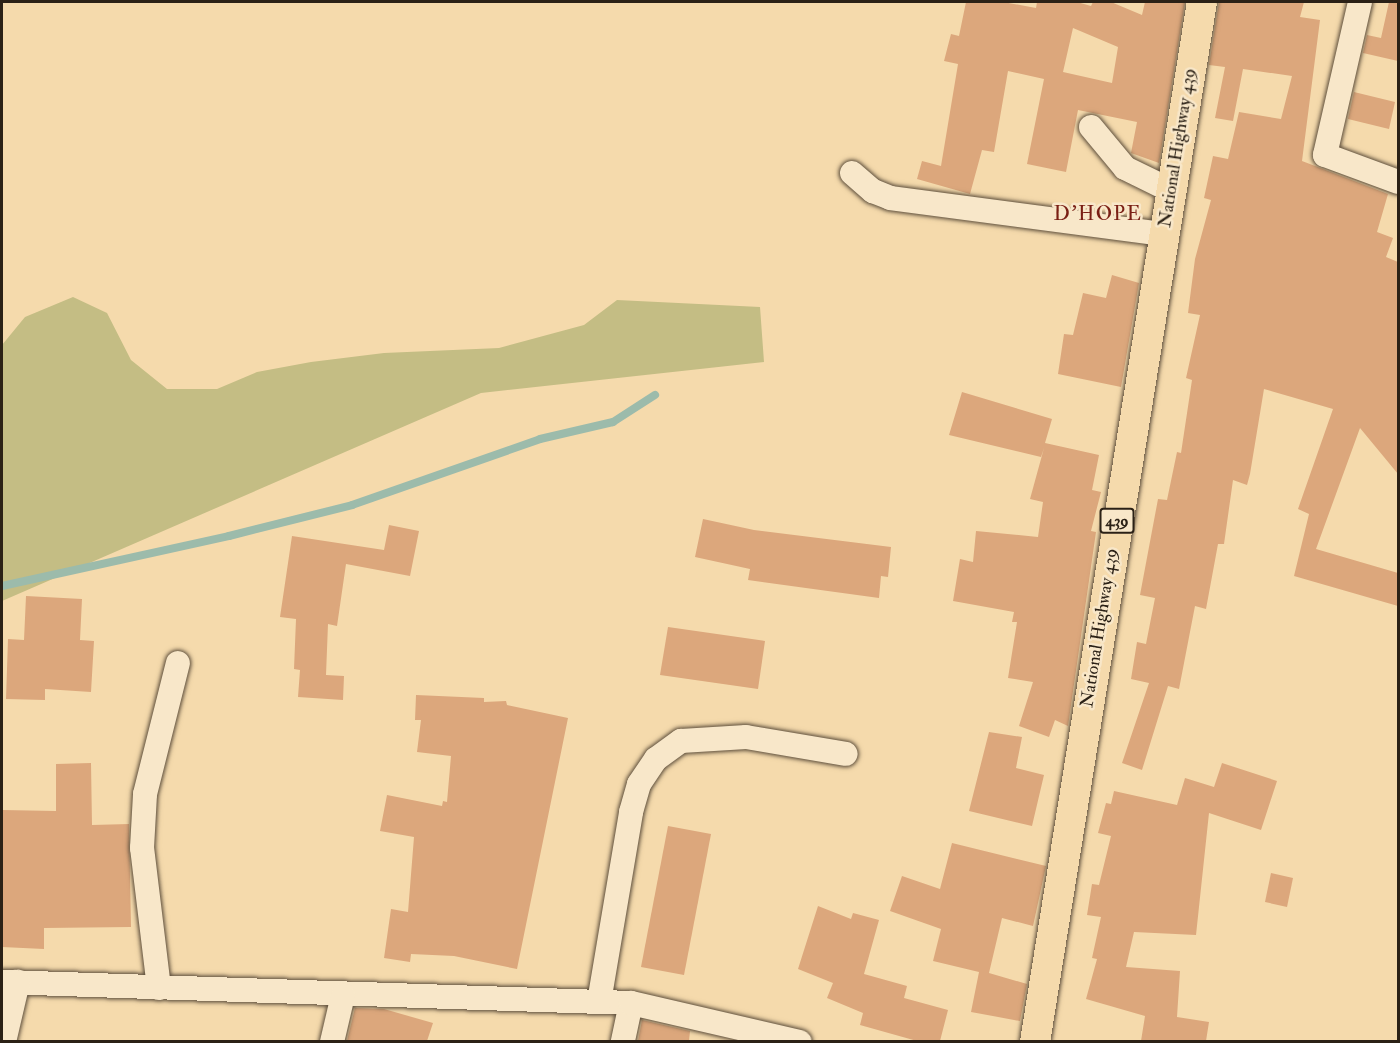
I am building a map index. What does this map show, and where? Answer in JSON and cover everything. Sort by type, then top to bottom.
[{"type":"main road","name":"National Highway 439","points":[[1035,1041],[1202,2]]},
{"type":"street","points":[[1360,2],[1325,155],[1398,182]]},
{"type":"street","points":[[1091,127],[1125,168],[1172,190]]},
{"type":"street","points":[[852,173],[873,191],[890,198],[1164,234]]},
{"type":"street","points":[[159,988],[142,848],[145,794],[178,663]]},
{"type":"street","points":[[599,1002],[631,812],[639,784],[656,759],[681,741],[746,737],[846,754]]},
{"type":"street","points":[[4,1041],[10,982],[631,1003],[800,1041]]},
{"type":"street","points":[[332,1041],[342,995]]},
{"type":"street","points":[[623,1041],[631,1003]]},
{"type":"shaded area","points":[[73,297],[107,313],[131,360],[167,389],[217,389],[257,372],[311,362],[384,353],[499,348],[584,325],[617,300],[760,307],[764,362],[481,393],[2,601],[2,345],[25,317]]},
{"type":"building","points":[[966,2],[1003,2],[1036,8],[1037,2],[1077,2],[1091,6],[1093,2],[1111,2],[1142,15],[1145,2],[1185,2],[1159,163],[1131,153],[1137,122],[1078,110],[1066,172],[1027,164],[1044,79],[1008,71],[994,152],[982,150],[970,194],[917,179],[922,161],[941,166],[958,64],[944,61],[951,34],[959,36]],"holes":[[[1073,28],[1118,47],[1112,83],[1063,72]]]},
{"type":"building","points":[[1219,2],[1304,2],[1300,17],[1320,20],[1302,161],[1388,194],[1377,232],[1393,238],[1386,257],[1398,262],[1398,474],[1360,428],[1316,549],[1398,573],[1398,606],[1294,576],[1309,514],[1298,509],[1333,409],[1264,389],[1247,485],[1233,480],[1224,544],[1218,544],[1206,609],[1195,606],[1179,689],[1168,686],[1142,770],[1122,763],[1149,683],[1131,679],[1137,642],[1146,644],[1155,598],[1140,595],[1158,499],[1167,500],[1177,452],[1181,453],[1192,380],[1186,378],[1200,315],[1188,313],[1195,259],[1211,200],[1204,198],[1213,156],[1228,159],[1239,112],[1281,119],[1292,76],[1243,69],[1233,121],[1215,118],[1225,67],[1209,65]]},
{"type":"building","points":[[1389,2],[1398,2],[1398,61],[1363,53],[1367,35],[1381,38]]},
{"type":"building","points":[[1354,92],[1395,102],[1389,129],[1348,119]]},
{"type":"building","points":[[1112,275],[1139,283],[1121,387],[1058,374],[1064,334],[1073,335],[1083,293],[1106,298]]},
{"type":"building","points":[[962,392],[1052,419],[1045,443],[1099,455],[1092,490],[1101,492],[1091,531],[1096,532],[1068,726],[1055,720],[1049,737],[1019,726],[1033,682],[1008,678],[1017,622],[1012,622],[1014,612],[953,601],[960,559],[973,562],[976,531],[1038,537],[1043,502],[1030,499],[1044,448],[1041,457],[949,435]]},
{"type":"building","points":[[703,519],[754,530],[891,547],[888,577],[881,576],[879,598],[748,580],[750,569],[695,557]]},
{"type":"building","points":[[389,525],[419,531],[410,576],[346,564],[337,626],[328,624],[326,675],[344,676],[343,700],[298,697],[300,670],[294,669],[296,619],[280,617],[292,536],[384,550]]},
{"type":"building","points":[[26,596],[82,599],[80,640],[94,641],[91,692],[45,689],[45,700],[6,699],[8,639],[24,640]]},
{"type":"building","points":[[668,627],[765,641],[758,689],[660,675]]},
{"type":"building","points":[[416,695],[484,698],[484,702],[506,701],[507,705],[568,718],[517,969],[454,956],[411,954],[410,962],[384,958],[391,909],[408,912],[414,837],[380,831],[387,795],[442,806],[443,801],[447,802],[451,756],[417,752],[421,720],[415,720]]},
{"type":"building","points":[[989,732],[1022,737],[1016,768],[1044,775],[1032,826],[969,811]]},
{"type":"building","points":[[91,763],[92,825],[129,824],[131,927],[44,928],[44,949],[2,947],[2,810],[56,811],[56,764]]},
{"type":"building","points":[[1222,763],[1277,781],[1261,830],[1209,813],[1196,935],[1134,932],[1126,967],[1180,971],[1177,1017],[1209,1022],[1206,1041],[1141,1041],[1145,1016],[1086,999],[1097,959],[1092,958],[1101,917],[1087,915],[1092,884],[1099,885],[1111,836],[1098,833],[1106,803],[1111,804],[1114,791],[1177,805],[1185,778],[1214,787]]},
{"type":"building","points":[[668,826],[711,834],[684,975],[641,967]]},
{"type":"building","points":[[952,843],[1046,866],[1033,926],[1002,918],[989,973],[1027,984],[1020,1021],[971,1012],[979,972],[933,961],[941,929],[890,911],[902,876],[940,889]]},
{"type":"building","points":[[1271,873],[1293,878],[1287,907],[1265,902]]},
{"type":"building","points":[[818,906],[851,919],[853,913],[879,920],[864,974],[907,986],[904,998],[948,1010],[940,1041],[917,1041],[860,1025],[863,1013],[827,998],[833,983],[798,969]]},
{"type":"building","points":[[355,1008],[384,1009],[433,1023],[427,1041],[347,1041]]},
{"type":"building","points":[[642,1020],[690,1031],[689,1041],[638,1041]]},
{"type":"waterway","points":[[2,586],[229,536],[352,505],[540,439],[613,422],[655,395]]},
{"type":"district","name":"D'HOPE","points":[[1098,213]]}]
